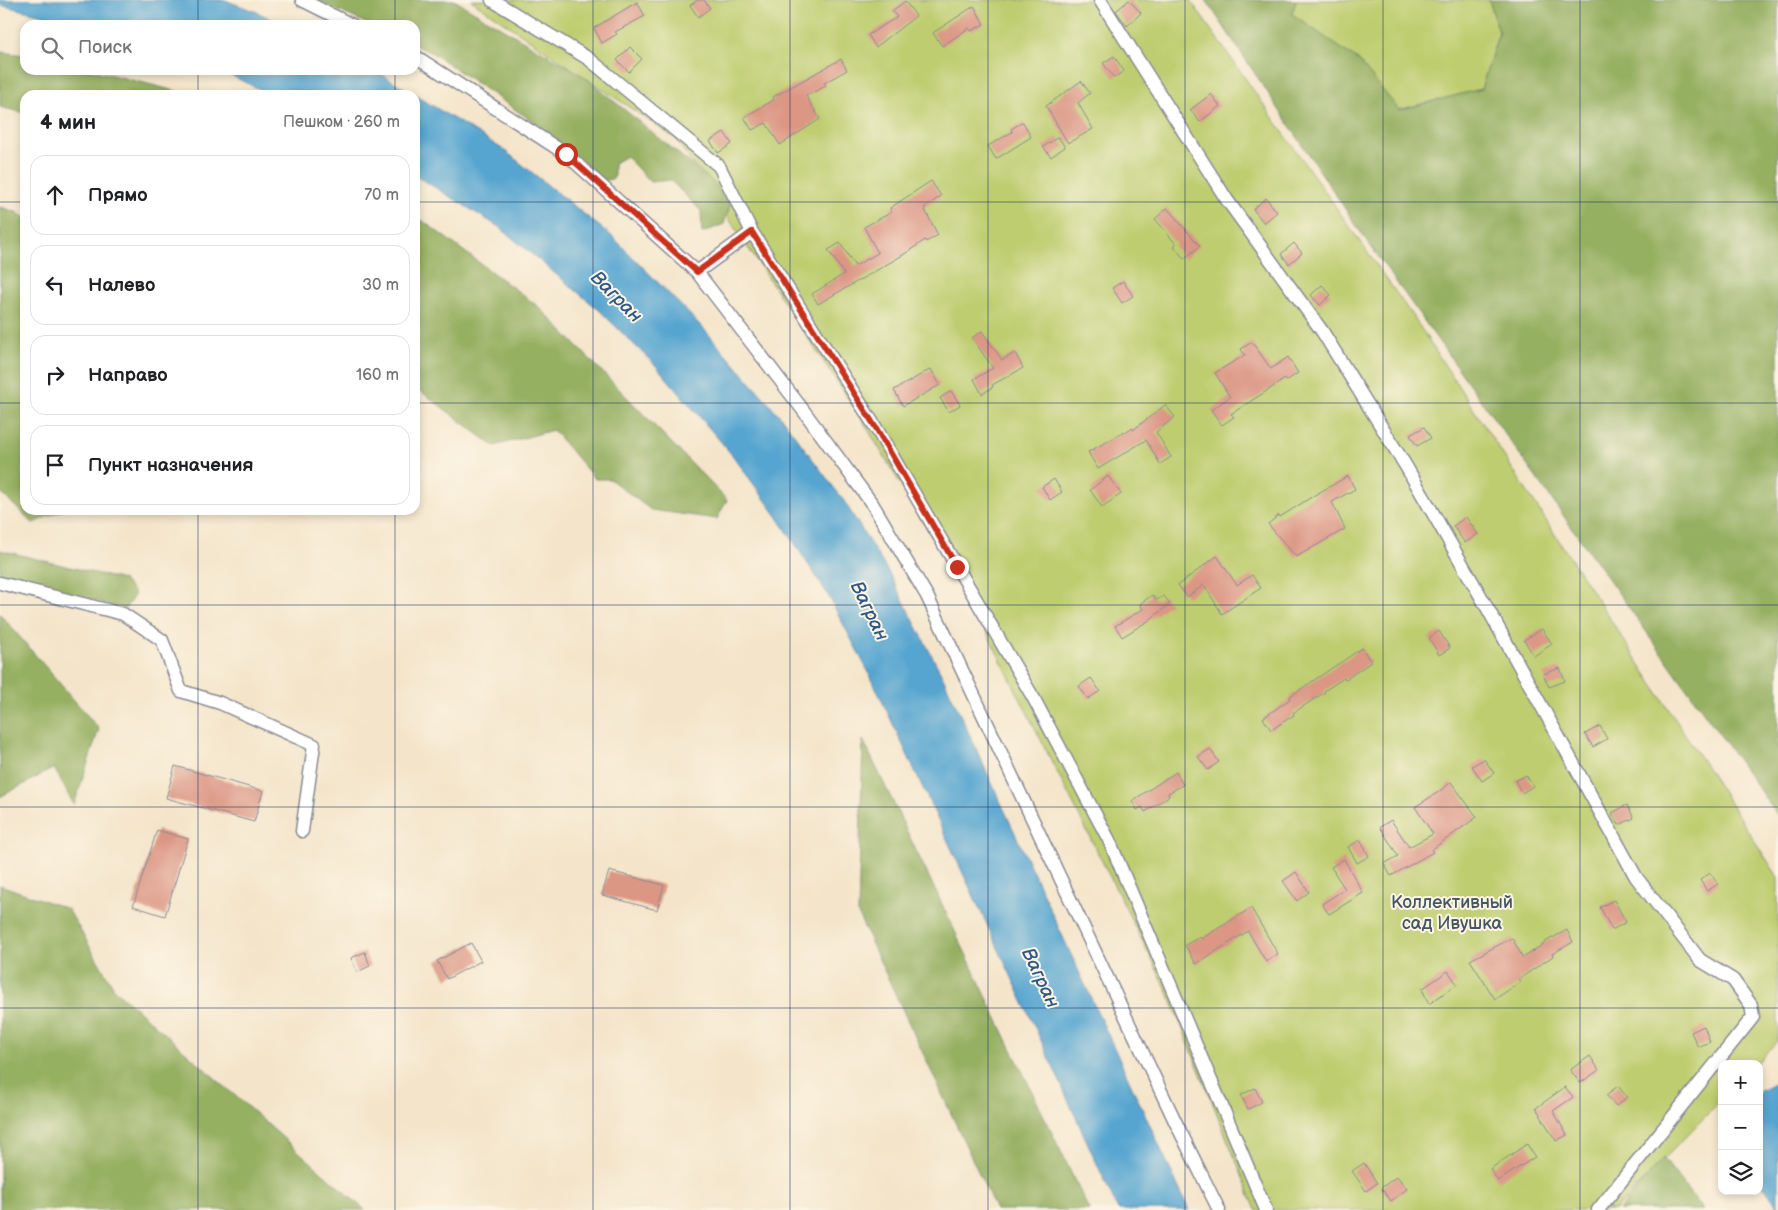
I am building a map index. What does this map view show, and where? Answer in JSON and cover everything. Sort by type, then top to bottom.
[{"type":"street","points":[[302,0],[342,20]]},
{"type":"street","points":[[492,0],[589,59],[719,166],[752,232],[876,428],[1034,699],[1109,840],[1266,1210]]},
{"type":"street","points":[[1100,0],[1226,200],[1322,331],[1407,468],[1484,602],[1636,877],[1700,960],[1733,980],[1751,1005],[1753,1017],[1598,1210]]},
{"type":"street","points":[[420,59],[566,154],[697,272],[873,504],[927,596],[1175,1121],[1219,1210]]},
{"type":"street","points":[[697,272],[752,232]]},
{"type":"street","points":[[0,582],[122,614],[162,640],[181,690],[220,703],[314,745],[302,832]]},
{"type":"green space","points":[[315,0],[454,0],[582,75],[713,182],[730,205],[724,224],[702,233],[701,211],[670,180],[650,182],[626,156],[614,163],[614,178],[604,181],[538,125],[434,54],[420,47],[420,20],[359,20]]},
{"type":"green space","name":"Коллективный сад Ивушка","points":[[471,0],[1190,0],[1418,324],[1778,877],[1778,1040],[1760,1060],[1718,1060],[1718,1103],[1615,1210],[1256,1210],[1167,990],[975,609],[863,421],[676,139]]},
{"type":"green space","points":[[1206,0],[1296,0],[1292,14],[1359,61],[1399,110],[1481,89],[1499,32],[1489,0],[1778,0],[1778,816],[1362,234]]},
{"type":"green space","points":[[1296,0],[1489,0],[1499,32],[1481,89],[1398,110],[1359,61],[1292,14]]},
{"type":"green space","points":[[0,52],[20,54],[20,75],[112,75],[172,90],[20,90],[20,112],[0,107]]},
{"type":"green space","points":[[0,207],[20,215],[20,511],[0,492]]},
{"type":"green space","points":[[420,219],[539,307],[727,500],[717,519],[651,510],[610,479],[595,479],[553,430],[494,446],[420,391]]},
{"type":"green space","points":[[24,515],[51,515],[33,523]]},
{"type":"green space","points":[[0,550],[123,580],[135,594],[125,609],[0,574]]},
{"type":"green space","points":[[0,614],[99,729],[74,805],[54,768],[0,797]]},
{"type":"green space","points":[[863,740],[1089,1210],[996,1210],[858,914]]},
{"type":"green space","points":[[0,885],[68,909],[115,990],[365,1210],[0,1210]]},
{"type":"green space","points":[[1663,1158],[1703,1210],[1619,1210]]},
{"type":"water","points":[[0,0],[225,0],[274,20],[64,20],[0,5]]},
{"type":"water","points":[[230,75],[383,75],[407,90],[261,90]]},
{"type":"water","name":"Вагран","points":[[420,98],[504,150],[614,238],[703,328],[781,417],[844,501],[890,575],[942,675],[1189,1210],[1118,1210],[1029,1014],[869,673],[828,595],[777,516],[733,456],[658,368],[598,309],[499,227],[420,178]]},
{"type":"water","points":[[1778,1082],[1778,1207],[1763,1186],[1763,1090]]},
{"type":"building","points":[[698,0],[704,0],[710,8],[698,17],[690,5]]},
{"type":"building","points":[[1129,0],[1141,13],[1127,26],[1116,11]]},
{"type":"building","points":[[905,1],[916,16],[876,47],[868,35],[897,17],[892,11]]},
{"type":"building","points":[[637,2],[645,16],[615,32],[617,34],[602,43],[594,28]]},
{"type":"building","points":[[974,6],[984,24],[971,31],[969,28],[942,46],[933,33]]},
{"type":"building","points":[[630,47],[642,59],[629,72],[617,60]]},
{"type":"building","points":[[1114,56],[1124,71],[1114,78],[1103,63]]},
{"type":"building","points":[[841,59],[847,70],[824,83],[826,86],[806,96],[820,119],[780,145],[766,123],[752,130],[744,117],[774,100],[773,97]]},
{"type":"building","points":[[1081,81],[1090,93],[1078,103],[1093,129],[1068,143],[1046,106]]},
{"type":"building","points":[[1211,94],[1220,106],[1200,122],[1190,110]]},
{"type":"building","points":[[1023,122],[1031,137],[996,159],[988,146],[1012,132],[1011,129]]},
{"type":"building","points":[[724,132],[732,144],[718,153],[710,141]]},
{"type":"building","points":[[1058,137],[1065,147],[1051,157],[1043,147]]},
{"type":"building","points":[[931,181],[941,196],[924,208],[938,235],[926,242],[925,240],[903,255],[818,304],[812,294],[844,274],[828,250],[840,243],[855,266],[878,253],[864,227],[892,212],[890,208]]},
{"type":"building","points":[[1266,198],[1277,212],[1264,223],[1253,209]]},
{"type":"building","points":[[1167,208],[1200,246],[1184,259],[1174,246],[1176,244],[1155,219]]},
{"type":"building","points":[[1294,243],[1302,253],[1289,264],[1281,254]]},
{"type":"building","points":[[1123,281],[1133,296],[1122,303],[1112,288]]},
{"type":"building","points":[[1322,285],[1331,295],[1320,305],[1311,295]]},
{"type":"building","points":[[982,331],[1002,360],[1015,353],[1023,368],[992,385],[993,387],[982,394],[974,379],[993,368],[972,338]]},
{"type":"building","points":[[1252,342],[1271,369],[1288,357],[1298,373],[1286,381],[1285,379],[1231,414],[1234,417],[1222,425],[1211,410],[1230,397],[1215,373],[1245,355],[1241,349]]},
{"type":"building","points":[[931,369],[940,385],[903,406],[894,390]]},
{"type":"building","points":[[951,391],[960,405],[949,412],[940,398]]},
{"type":"building","points":[[1165,405],[1175,417],[1156,432],[1171,457],[1160,464],[1146,440],[1098,469],[1088,452],[1132,428],[1133,430]]},
{"type":"building","points":[[1424,427],[1431,438],[1417,446],[1410,435]]},
{"type":"building","points":[[1108,476],[1121,494],[1102,507],[1090,490]]},
{"type":"building","points":[[1348,476],[1355,489],[1332,502],[1345,529],[1296,557],[1268,524],[1279,515],[1280,517]]},
{"type":"building","points":[[1054,479],[1062,492],[1050,500],[1042,487]]},
{"type":"building","points":[[1466,517],[1478,534],[1465,543],[1453,526]]},
{"type":"building","points":[[1217,556],[1237,585],[1252,575],[1261,588],[1222,614],[1204,585],[1187,597],[1178,585]]},
{"type":"building","points":[[1152,595],[1156,600],[1164,596],[1170,604],[1148,621],[1122,637],[1115,626],[1143,609],[1140,604]]},
{"type":"building","points":[[1542,629],[1552,644],[1534,656],[1524,640]]},
{"type":"building","points":[[1439,631],[1450,648],[1439,655],[1429,638]]},
{"type":"building","points":[[1362,648],[1371,662],[1324,691],[1293,713],[1294,715],[1271,730],[1263,718],[1290,699],[1289,697]]},
{"type":"building","points":[[1560,668],[1565,681],[1549,687],[1543,674]]},
{"type":"building","points":[[1091,678],[1100,691],[1088,699],[1079,686]]},
{"type":"building","points":[[1600,726],[1607,739],[1593,747],[1585,734]]},
{"type":"building","points":[[1210,749],[1219,762],[1208,770],[1198,757]]},
{"type":"building","points":[[1484,759],[1494,773],[1482,781],[1472,766]]},
{"type":"building","points":[[175,766],[263,791],[254,822],[166,798]]},
{"type":"building","points":[[1176,772],[1183,785],[1168,793],[1169,796],[1145,812],[1142,807],[1137,810],[1132,801]]},
{"type":"building","points":[[1526,775],[1533,786],[1522,793],[1515,781]]},
{"type":"building","points":[[1451,782],[1477,817],[1431,850],[1433,852],[1391,876],[1384,864],[1398,856],[1380,827],[1391,820],[1409,847],[1433,834],[1415,807]]},
{"type":"building","points":[[1627,805],[1634,818],[1619,825],[1612,813]]},
{"type":"building","points":[[157,830],[188,839],[165,916],[133,906]]},
{"type":"building","points":[[1360,840],[1369,856],[1357,863],[1348,847]]},
{"type":"building","points":[[1344,859],[1363,893],[1329,914],[1322,904],[1345,889],[1331,867]]},
{"type":"building","points":[[609,871],[664,885],[657,910],[602,895]]},
{"type":"building","points":[[1296,872],[1309,892],[1297,901],[1283,881]]},
{"type":"building","points":[[1710,873],[1718,884],[1707,891],[1700,880]]},
{"type":"building","points":[[1614,900],[1626,922],[1612,930],[1600,907]]},
{"type":"building","points":[[1251,908],[1278,954],[1266,962],[1248,931],[1196,964],[1185,945],[1200,937],[1201,939]]},
{"type":"building","points":[[1567,930],[1573,942],[1552,954],[1553,956],[1519,979],[1521,982],[1495,999],[1470,960],[1512,938],[1523,958],[1545,942]]},
{"type":"building","points":[[471,943],[481,961],[447,979],[437,961]]},
{"type":"building","points":[[365,952],[370,966],[357,972],[351,958]]},
{"type":"building","points":[[1448,971],[1457,984],[1429,1004],[1422,989]]},
{"type":"building","points":[[1704,1026],[1710,1042],[1698,1047],[1691,1032]]},
{"type":"building","points":[[1590,1056],[1599,1070],[1580,1083],[1570,1070]]},
{"type":"building","points":[[1618,1086],[1627,1097],[1616,1106],[1606,1095]]},
{"type":"building","points":[[1565,1087],[1573,1097],[1553,1111],[1567,1135],[1556,1141],[1536,1108]]},
{"type":"building","points":[[1255,1088],[1262,1102],[1248,1109],[1241,1095]]},
{"type":"building","points":[[1527,1144],[1535,1157],[1498,1181],[1490,1169]]},
{"type":"building","points":[[1364,1163],[1377,1183],[1366,1191],[1352,1171]]},
{"type":"building","points":[[1397,1176],[1407,1189],[1391,1201],[1381,1188]]},
{"type":"route","points":[[566,154],[697,272],[752,232],[876,428],[957,567]]}]
